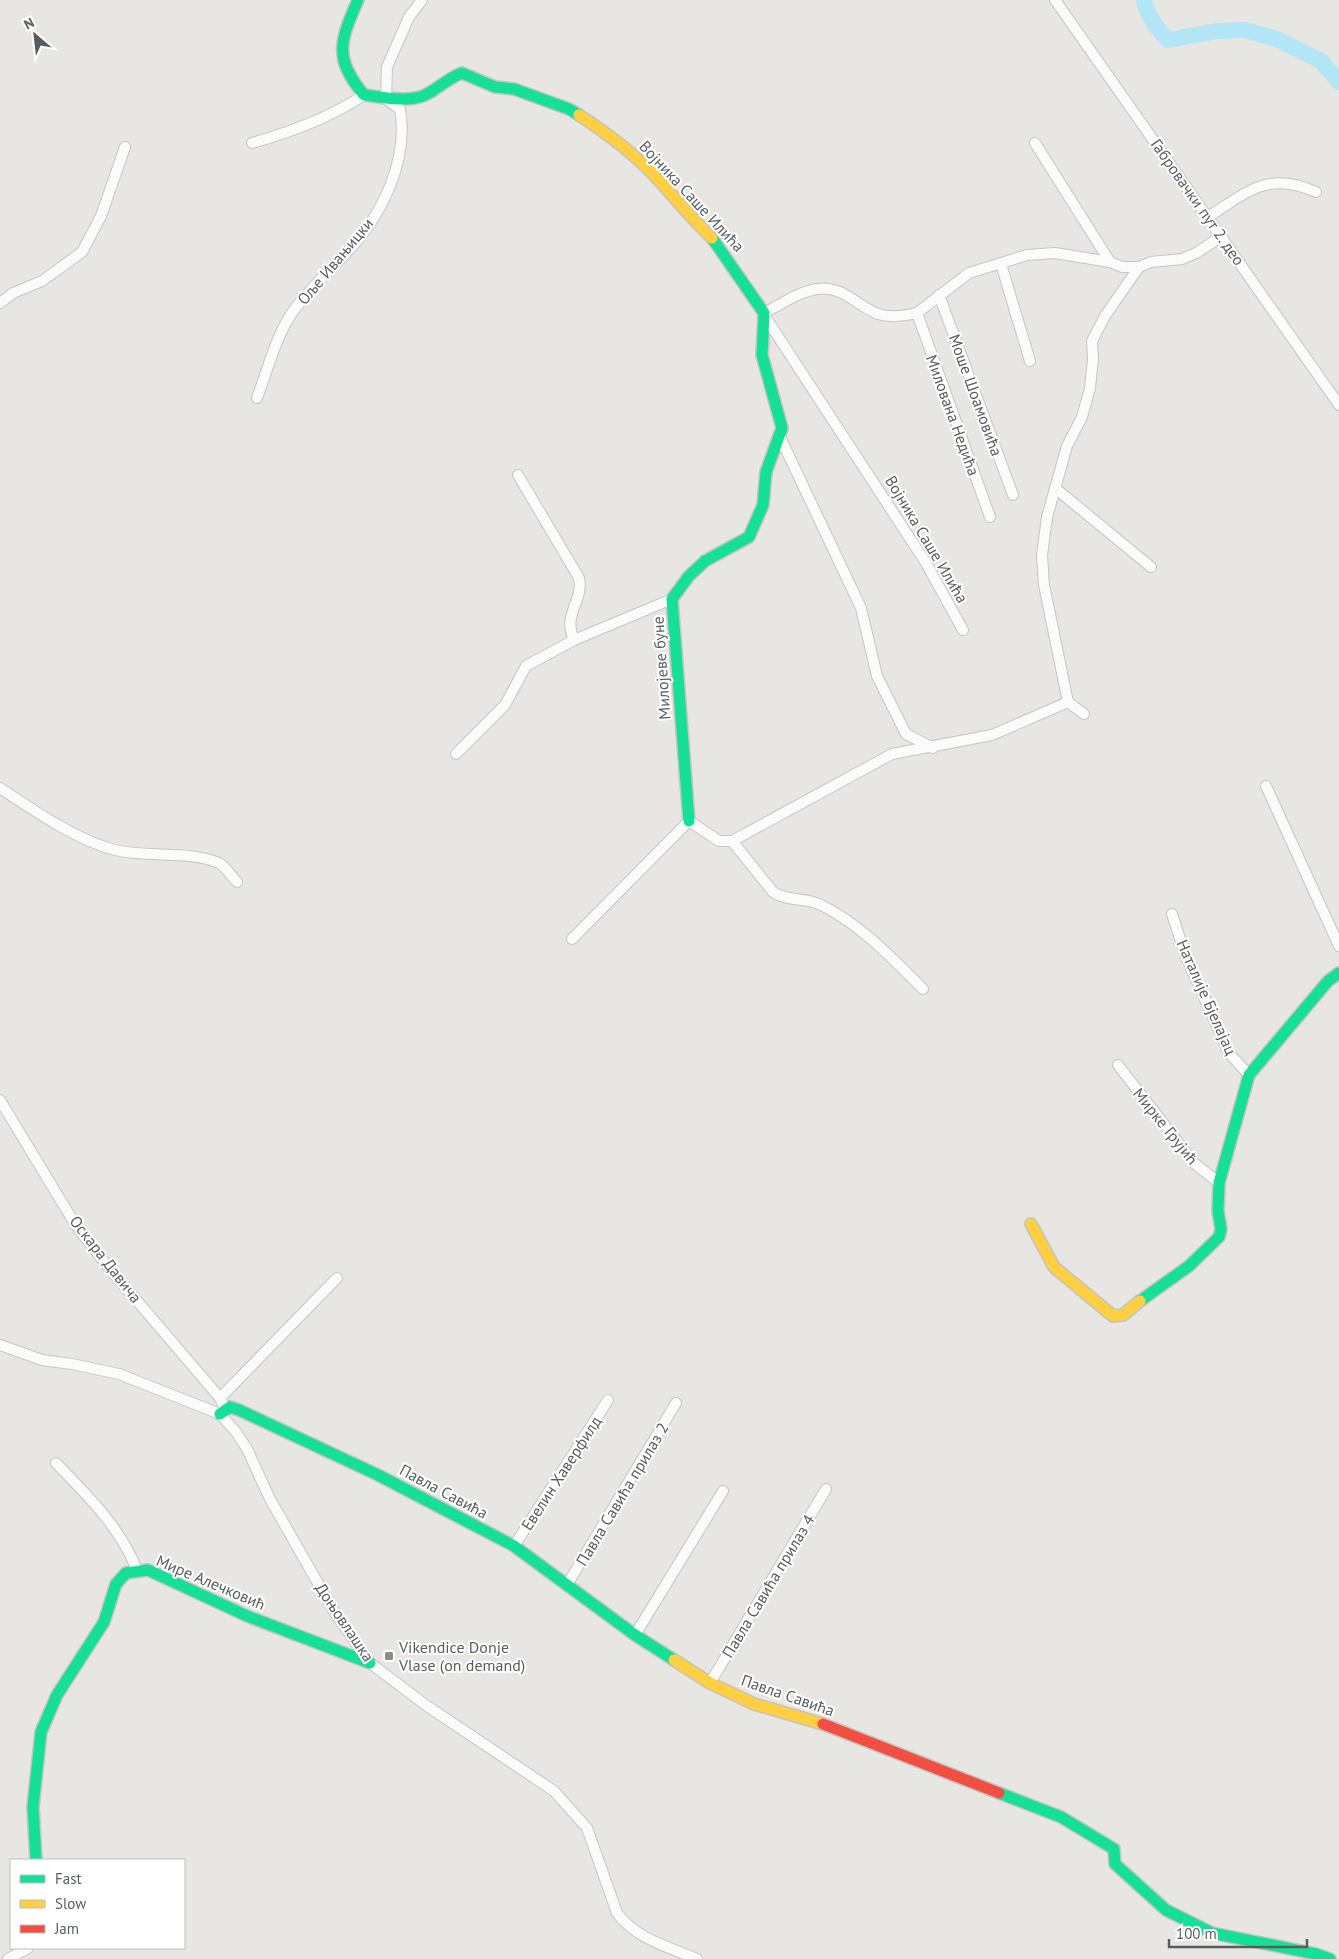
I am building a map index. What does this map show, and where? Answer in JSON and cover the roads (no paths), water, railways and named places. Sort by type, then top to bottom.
[{"type":"street","points":[[358,0],[346,29],[341,56],[346,73],[364,95],[386,99],[387,67],[409,17],[422,0]]},
{"type":"street","name":"Габровачки пут 2. део","points":[[1055,0],[1339,405]]},
{"type":"street","name":"Војника Саше Илића","points":[[386,99],[428,94],[448,78],[462,73],[494,87],[514,89],[569,109],[611,136],[651,172],[684,211],[715,241],[763,317],[926,563],[963,630]]},
{"type":"street","points":[[252,143],[277,136],[340,110],[364,95]]},
{"type":"street","name":"Оље Ивањицки","points":[[257,398],[282,331],[293,311],[366,229],[393,180],[401,146],[402,121],[400,109],[386,99]]},
{"type":"street","points":[[1035,143],[1110,262]]},
{"type":"street","points":[[0,303],[13,293],[42,281],[82,252],[101,216],[125,146]]},
{"type":"street","points":[[1208,217],[1260,184],[1298,184],[1316,192]]},
{"type":"street","points":[[763,317],[809,291],[826,289],[846,294],[877,313],[901,316],[916,313],[969,273],[1027,255],[1046,252],[1110,262],[1122,267],[1139,267],[1151,262],[1182,259],[1198,252],[1222,236]]},
{"type":"street","points":[[1001,264],[1030,360]]},
{"type":"street","points":[[1084,714],[1068,702],[1044,585],[1042,555],[1047,517],[1066,446],[1082,416],[1090,388],[1093,359],[1092,341],[1105,316],[1139,267]]},
{"type":"street","name":"Моше Шоамовића","points":[[939,295],[1013,495]]},
{"type":"street","name":"Милована Недића","points":[[916,313],[990,518]]},
{"type":"street","name":"Милојеве буне","points":[[689,821],[672,599],[687,575],[707,557],[748,537],[763,505],[766,472],[782,428],[762,355],[763,317]]},
{"type":"street","name":"Милојеве буне","points":[[780,437],[861,608],[877,676],[906,734],[933,748]]},
{"type":"street","points":[[518,475],[579,578],[581,587],[570,619],[570,630],[574,640]]},
{"type":"street","points":[[1055,488],[1151,567]]},
{"type":"street","points":[[456,754],[505,705],[526,666],[574,640],[672,599]]},
{"type":"street","points":[[572,939],[689,821],[719,841],[732,840],[892,754],[933,748],[992,735],[1068,702]]},
{"type":"street","points":[[1266,786],[1339,946]]},
{"type":"street","points":[[0,788],[41,815],[103,847],[146,856],[183,856],[220,864],[237,882]]},
{"type":"street","points":[[732,840],[773,892],[782,898],[819,904],[847,919],[923,988]]},
{"type":"street","name":"Наталије Бјелајац","points":[[1172,914],[1185,954],[1229,1053],[1249,1075]]},
{"type":"street","points":[[1031,1224],[1054,1267],[1113,1316],[1123,1315],[1164,1282],[1189,1266],[1219,1238],[1222,1228],[1218,1211],[1219,1183],[1249,1075],[1328,982],[1339,973]]},
{"type":"street","name":"Мирке Грујић","points":[[1118,1065],[1194,1162],[1219,1183]]},
{"type":"street","name":"Оскара Давича","points":[[0,1100],[76,1224],[109,1268],[222,1407]]},
{"type":"street","points":[[222,1407],[337,1278]]},
{"type":"street","name":"Доњовлашка","points":[[0,1345],[42,1360],[119,1374],[222,1407],[247,1450],[270,1499],[335,1614],[370,1663],[427,1706],[554,1791],[587,1828],[617,1913],[625,1924],[635,1932],[697,1959]]},
{"type":"street","name":"Евелин Хаверфилд","points":[[514,1546],[608,1400]]},
{"type":"street","name":"Павла Савића прилаз 2","points":[[567,1585],[676,1403]]},
{"type":"street","name":"Павла Савића","points":[[222,1407],[239,1410],[378,1475],[514,1546],[635,1635],[710,1683],[754,1704],[816,1721],[1061,1817],[1114,1849],[1115,1864],[1166,1910],[1212,1933],[1316,1954],[1330,1959]]},
{"type":"street","name":"Мире Алечковић","points":[[56,1463],[94,1503],[116,1530],[129,1550],[137,1570],[148,1570],[247,1616],[370,1663]]},
{"type":"street","name":"Павла Савића прилаз 4","points":[[710,1683],[826,1489]]},
{"type":"street","points":[[635,1635],[723,1491]]},
{"type":"street","points":[[36,1859],[34,1807],[41,1732],[57,1695],[104,1622],[120,1577],[137,1570]]},
{"type":"street","points":[[8,1959],[26,1949]]},
{"type":"waterway","points":[[1144,0],[1150,17],[1168,40],[1217,31],[1245,30],[1277,39],[1321,61],[1339,82]]},
{"type":"place","name":"Vikendice Donje Vlase (on demand)","points":[[389,1656]]}]
